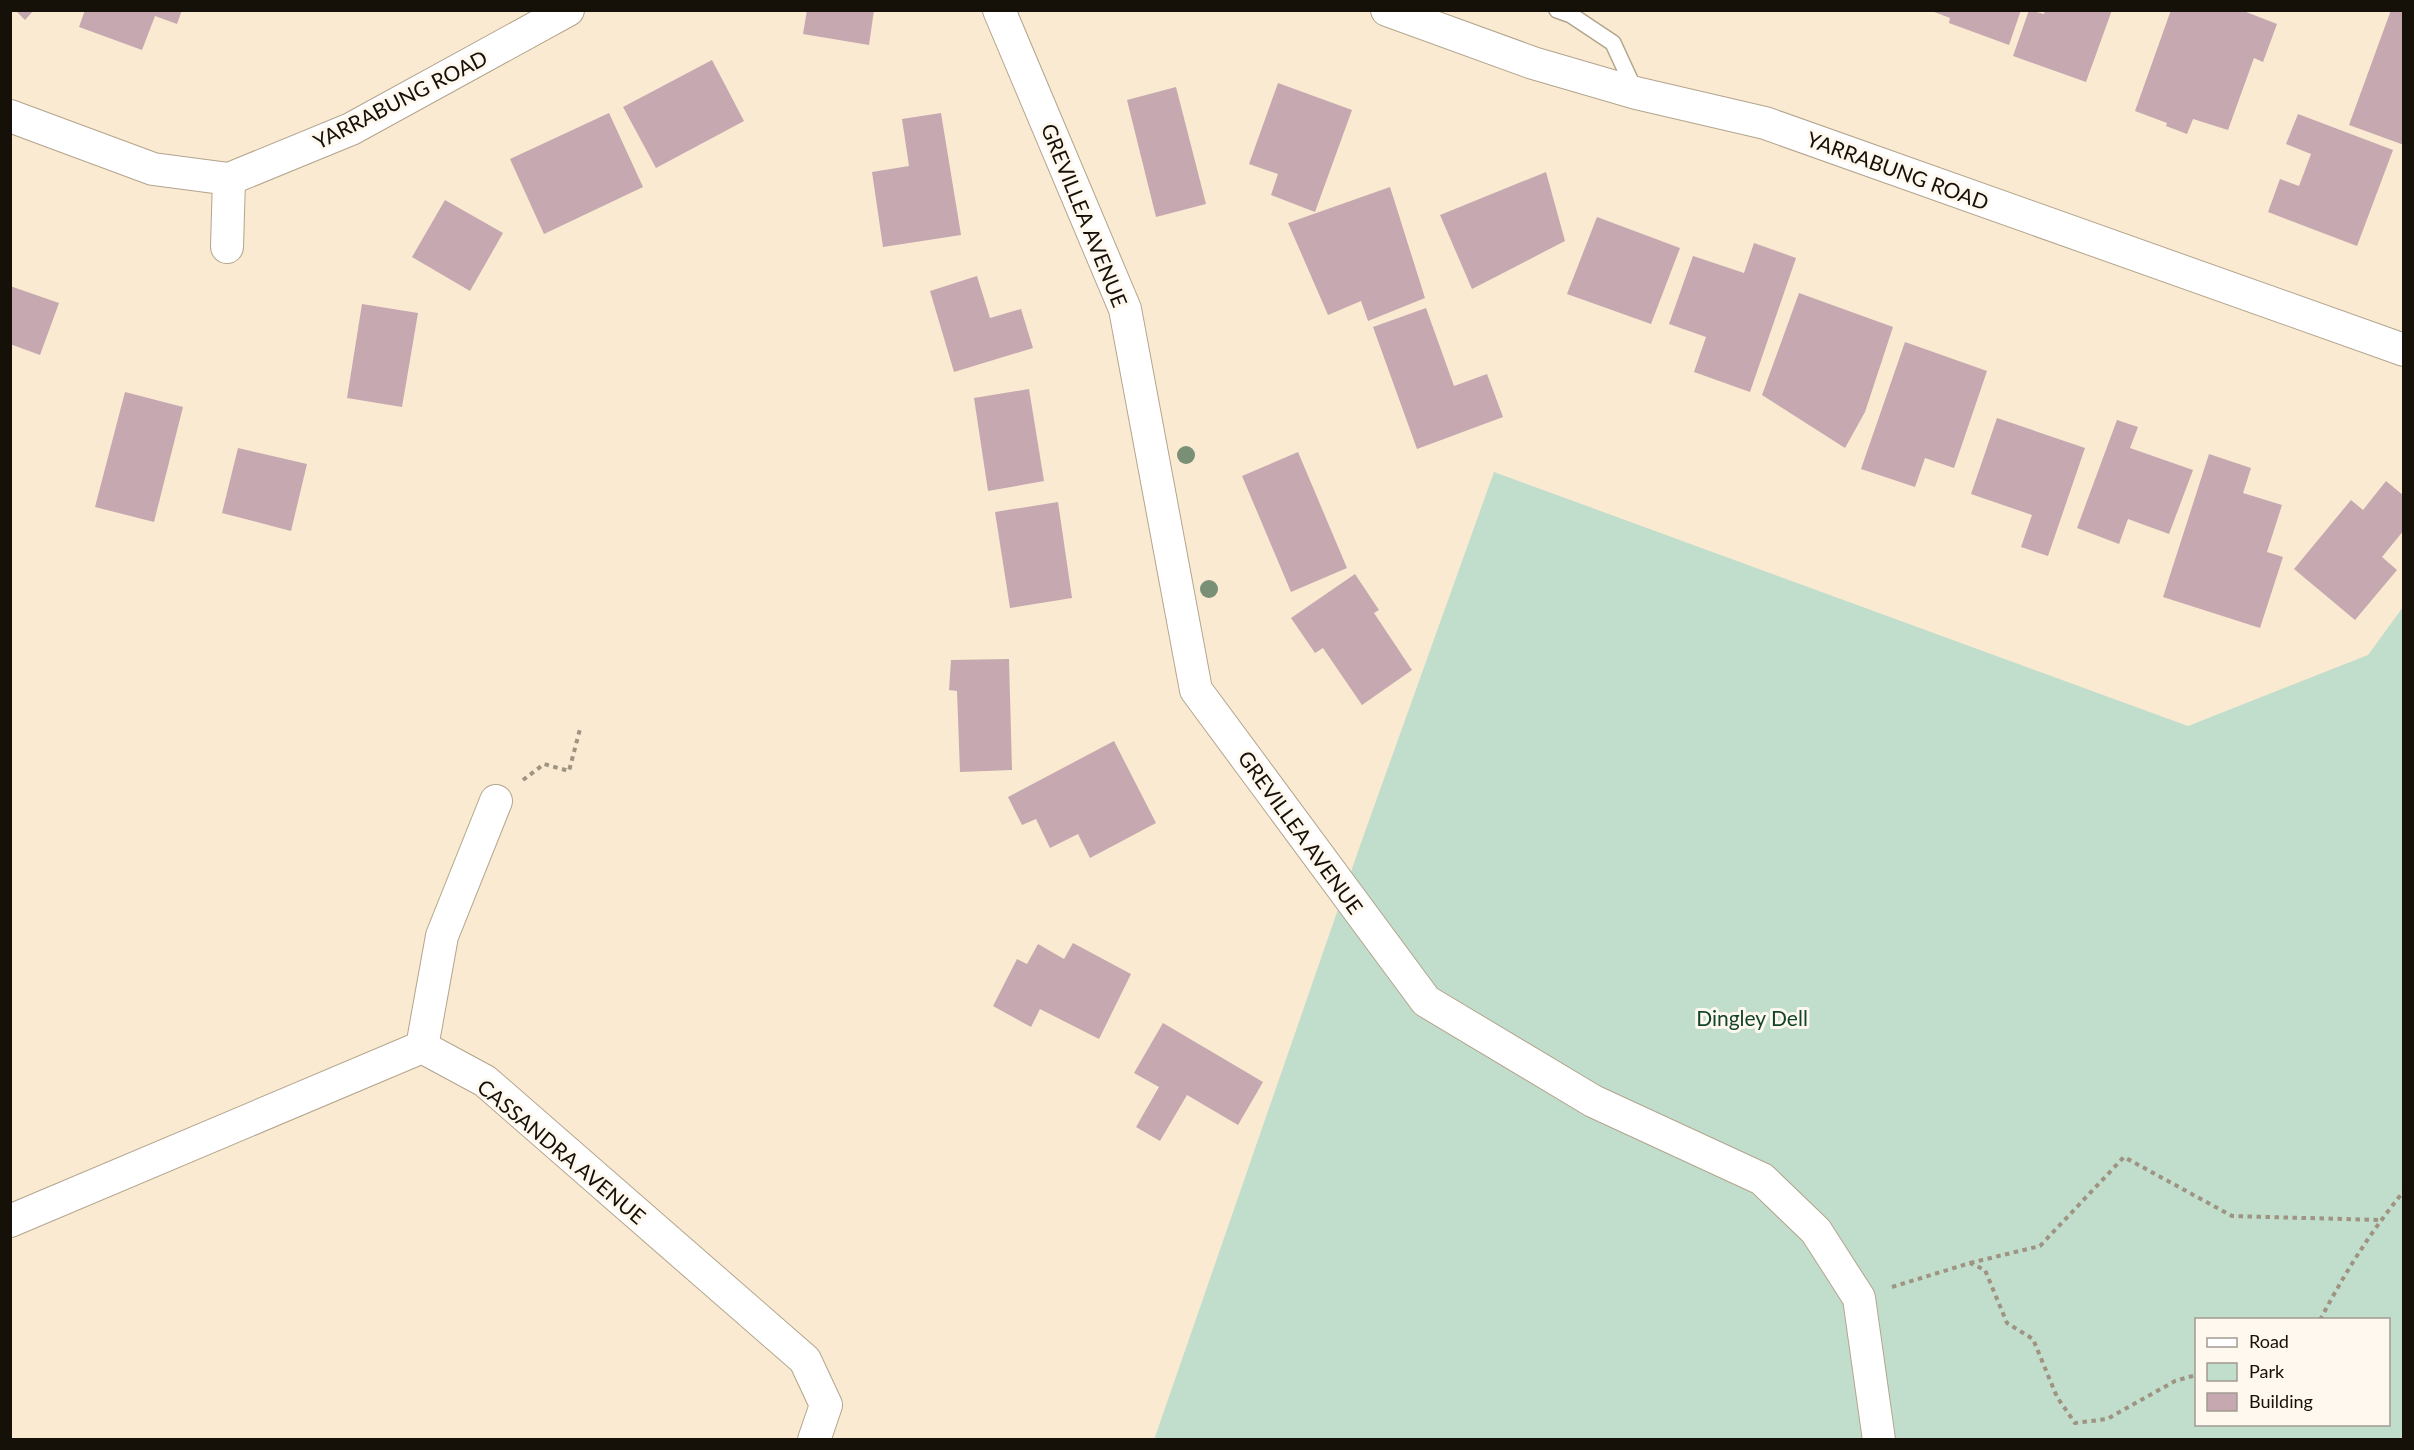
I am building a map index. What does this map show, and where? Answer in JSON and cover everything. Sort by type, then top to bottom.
[{"type":"street","name":"YARRABUNG ROAD","points":[[10,116],[153,169],[229,179],[351,129],[568,10]]},
{"type":"street","name":"GREVILLEA AVENUE","points":[[999,10],[1125,309],[1196,690],[1426,1001],[1593,1101],[1762,1179],[1816,1231],[1859,1298],[1879,1440]]},
{"type":"street","name":"YARRABUNG ROAD","points":[[1388,10],[1533,63],[1636,93],[1765,123],[2403,350]]},
{"type":"street","points":[[227,247],[229,179]]},
{"type":"street","points":[[10,1221],[422,1047],[442,936],[496,801]]},
{"type":"street","name":"CASSANDRA AVENUE","points":[[422,1047],[485,1082],[804,1360],[826,1405],[814,1440]]},
{"type":"lane","points":[[1557,10],[1571,15],[1613,43],[1636,93]]},
{"type":"path","points":[[496,801],[544,764],[569,771],[580,729]]},
{"type":"path","points":[[1859,1298],[1970,1263],[2040,1246],[2124,1157],[2232,1216],[2380,1220]]},
{"type":"path","points":[[2321,1318],[2349,1265],[2403,1191]]},
{"type":"path","points":[[1970,1263],[1986,1270],[2007,1323],[2033,1339],[2057,1397],[2075,1423],[2107,1419],[2175,1381],[2195,1375]]},
{"type":"green space","name":"Dingley Dell","points":[[1494,472],[2188,726],[2368,655],[2403,607],[2403,1439],[1154,1440],[1362,840]]},
{"type":"building","points":[[15,10],[34,10],[25,20]]},
{"type":"building","points":[[85,10],[182,10],[177,24],[155,16],[142,50],[79,27]]},
{"type":"building","points":[[807,10],[874,10],[869,45],[803,34]]},
{"type":"building","points":[[1929,10],[2021,10],[2009,45],[1949,23],[1950,18]]},
{"type":"building","points":[[2029,10],[2044,14],[2045,10],[2112,10],[2086,82],[2013,56]]},
{"type":"building","points":[[2171,10],[2241,10],[2277,24],[2263,62],[2254,58],[2228,130],[2193,119],[2187,134],[2166,126],[2167,123],[2135,111]]},
{"type":"building","points":[[2391,10],[2404,10],[2404,145],[2349,125]]},
{"type":"building","points":[[712,60],[744,121],[656,168],[623,107]]},
{"type":"building","points":[[1278,83],[1352,110],[1315,212],[1271,195],[1278,174],[1249,164]]},
{"type":"building","points":[[1176,87],[1206,204],[1156,217],[1127,100]]},
{"type":"building","points":[[609,113],[643,187],[544,234],[510,159]]},
{"type":"building","points":[[941,113],[961,235],[883,247],[872,172],[909,166],[902,119]]},
{"type":"building","points":[[2298,114],[2393,150],[2357,246],[2268,212],[2280,179],[2299,186],[2311,154],[2286,144]]},
{"type":"building","points":[[1546,172],[1565,241],[1472,289],[1440,215]]},
{"type":"building","points":[[1390,187],[1425,298],[1368,321],[1361,301],[1328,315],[1288,223]]},
{"type":"building","points":[[445,200],[503,233],[470,291],[412,257]]},
{"type":"building","points":[[1597,217],[1680,248],[1651,324],[1567,294]]},
{"type":"building","points":[[1754,243],[1796,258],[1750,392],[1694,372],[1706,337],[1669,324],[1693,256],[1744,273]]},
{"type":"building","points":[[977,276],[990,318],[1021,309],[1033,348],[954,372],[930,291]]},
{"type":"building","points":[[10,286],[59,303],[40,355],[10,344]]},
{"type":"building","points":[[1799,293],[1893,327],[1865,412],[1845,448],[1762,395]]},
{"type":"building","points":[[362,304],[418,313],[402,407],[347,398]]},
{"type":"building","points":[[1426,308],[1454,386],[1487,374],[1503,417],[1417,449],[1373,327]]},
{"type":"building","points":[[1905,342],[1987,371],[1954,468],[1925,458],[1915,487],[1861,469]]},
{"type":"building","points":[[1029,389],[1044,481],[988,491],[974,398]]},
{"type":"building","points":[[125,392],[183,407],[154,522],[95,507]]},
{"type":"building","points":[[1997,418],[2085,448],[2048,556],[2021,547],[2032,515],[1971,494]]},
{"type":"building","points":[[2117,420],[2138,427],[2130,448],[2193,470],[2169,534],[2128,519],[2119,544],[2077,528]]},
{"type":"building","points":[[238,448],[307,464],[291,531],[222,513]]},
{"type":"building","points":[[1298,452],[1347,568],[1291,592],[1242,476]]},
{"type":"building","points":[[2209,454],[2251,468],[2243,493],[2282,505],[2267,552],[2283,557],[2260,628],[2163,597]]},
{"type":"building","points":[[2386,481],[2404,496],[2404,530],[2382,557],[2397,570],[2355,620],[2294,569],[2351,500],[2363,510]]},
{"type":"building","points":[[1058,502],[1072,598],[1010,608],[995,512]]},
{"type":"building","points":[[1355,574],[1379,610],[1374,613],[1412,670],[1362,705],[1323,648],[1315,653],[1291,618]]},
{"type":"building","points":[[1009,659],[1012,770],[960,772],[957,691],[949,690],[951,660]]},
{"type":"building","points":[[1114,741],[1156,823],[1090,858],[1078,834],[1050,848],[1036,819],[1022,825],[1008,797]]},
{"type":"building","points":[[1073,943],[1131,974],[1099,1039],[1040,1009],[1031,1027],[993,1006],[1017,959],[1027,964],[1038,944],[1064,959]]},
{"type":"building","points":[[1163,1023],[1263,1082],[1238,1125],[1187,1095],[1160,1141],[1136,1127],[1159,1087],[1134,1073]]}]
